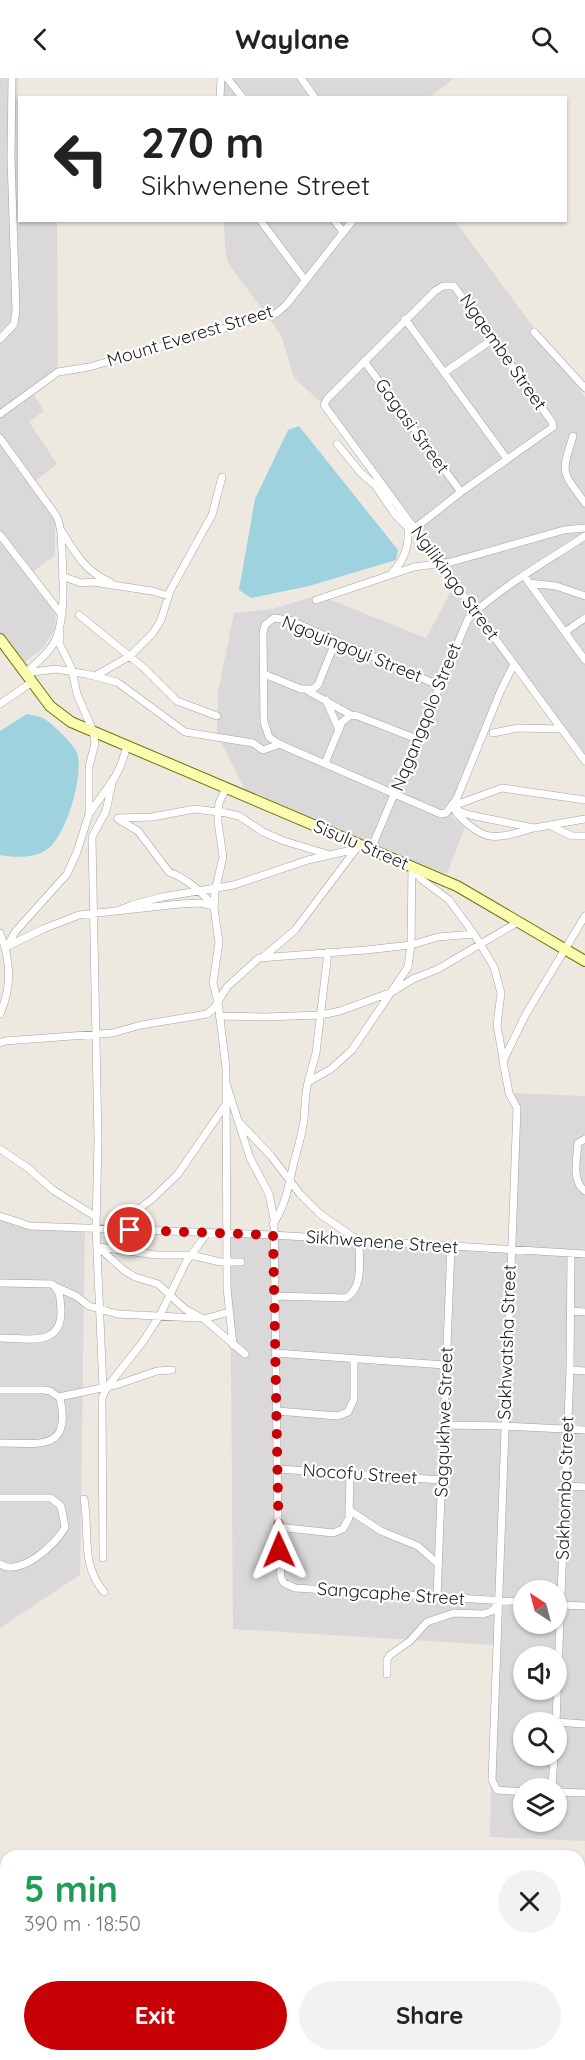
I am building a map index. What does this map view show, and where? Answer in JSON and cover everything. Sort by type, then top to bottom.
[{"type":"street","points":[[0,339],[14,324],[16,311],[11,159],[12,78]]},
{"type":"street","points":[[220,96],[221,78]]},
{"type":"street","points":[[227,78],[241,96]]},
{"type":"street","points":[[301,78],[314,96]]},
{"type":"street","points":[[262,222],[305,280]]},
{"type":"street","points":[[336,222],[343,232]]},
{"type":"street","name":"Mount Everest Street","points":[[0,414],[58,372],[89,367],[277,313],[287,304],[351,222]]},
{"type":"street","name":"Ngqembe Street","points":[[324,405],[327,399],[364,361],[438,288],[454,286],[552,422],[553,427],[461,492],[415,528]]},
{"type":"street","points":[[405,319],[507,459]]},
{"type":"street","points":[[534,332],[585,388]]},
{"type":"street","points":[[445,372],[493,339]]},
{"type":"street","name":"Gagasi Street","points":[[364,361],[461,492]]},
{"type":"street","name":"Ngilikingo Street","points":[[324,405],[585,761]]},
{"type":"street","points":[[573,435],[564,464],[565,474],[585,503]]},
{"type":"street","points":[[0,438],[55,514],[81,562],[102,579],[119,586]]},
{"type":"street","points":[[337,444],[361,473],[375,485],[394,513],[408,528],[409,543],[405,555],[391,575]]},
{"type":"street","points":[[95,676],[130,656],[153,633],[161,620],[169,596],[212,515],[222,477]]},
{"type":"street","points":[[60,527],[62,576],[60,645],[72,672],[77,694],[93,731],[95,743],[89,767],[89,814]]},
{"type":"street","points":[[316,600],[414,567],[441,564],[542,535],[585,528]]},
{"type":"street","points":[[0,534],[62,615]]},
{"type":"street","name":"Nqgangqolo Street","points":[[218,1002],[226,987],[295,930],[364,848],[395,793],[464,626],[476,611],[585,536]]},
{"type":"street","points":[[62,576],[81,582],[152,591],[169,596]]},
{"type":"street","points":[[524,576],[585,660]]},
{"type":"street","points":[[529,584],[556,586],[585,596]]},
{"type":"street","points":[[79,615],[130,656],[165,687],[177,701],[217,716]]},
{"type":"street","name":"Ngoyingoyi Street","points":[[280,744],[269,737],[266,731],[263,633],[269,620],[280,618],[289,620],[440,686]]},
{"type":"street","points":[[565,632],[585,618]]},
{"type":"street","points":[[0,704],[28,677],[53,645],[60,629]]},
{"type":"street","name":"Sisulu Street","points":[[0,639],[50,706],[62,717],[457,886],[585,961]]},
{"type":"street","points":[[308,690],[318,685],[336,640]]},
{"type":"street","points":[[28,677],[56,669],[117,682],[185,732],[253,743],[263,750],[280,744],[441,814],[446,813],[453,806],[514,664]]},
{"type":"street","points":[[264,674],[308,690],[351,715],[417,739]]},
{"type":"street","points":[[326,700],[339,729]]},
{"type":"street","points":[[325,763],[342,722],[351,715]]},
{"type":"street","points":[[493,733],[518,728],[562,729]]},
{"type":"street","points":[[6,947],[15,932],[68,874],[89,814],[121,765],[127,746]]},
{"type":"street","points":[[103,1558],[102,1398],[105,1387],[96,1228],[98,1140],[92,837],[106,811],[113,779]]},
{"type":"street","points":[[226,788],[219,803],[218,822],[223,857],[214,906],[219,942],[213,983],[218,1002],[226,1086],[227,1263],[233,1345]]},
{"type":"street","points":[[453,806],[502,788],[585,800]]},
{"type":"street","points":[[453,806],[470,815],[534,828]]},
{"type":"street","points":[[453,806],[457,815],[465,823],[489,836],[518,833],[585,819]]},
{"type":"street","points":[[214,906],[199,890],[169,872],[138,831],[118,818],[153,817],[195,809],[219,812],[239,816],[263,832],[328,855]]},
{"type":"street","points":[[551,826],[572,836],[585,836]]},
{"type":"street","points":[[120,910],[132,905],[199,890],[234,885],[328,855],[364,848]]},
{"type":"street","points":[[308,1082],[345,1058],[364,1035],[408,967],[411,945],[412,866]]},
{"type":"street","name":"Sakhwatsha Street","points":[[412,866],[421,879],[449,900],[494,967],[501,993],[497,1025],[509,1093],[517,1108],[492,1780],[497,1790],[513,1791]]},
{"type":"street","points":[[6,947],[63,920],[92,913],[180,904],[200,903],[214,906]]},
{"type":"street","points":[[503,1061],[526,1014],[585,916]]},
{"type":"street","points":[[219,1016],[243,1018],[321,1015],[340,1011],[392,992],[412,979],[455,960],[518,922]]},
{"type":"street","points":[[0,933],[6,947],[9,977],[9,989],[0,1014]]},
{"type":"street","points":[[262,957],[366,951],[411,945],[438,937],[474,934]]},
{"type":"street","points":[[273,1224],[280,1214],[301,1139],[304,1098],[316,1053],[328,952]]},
{"type":"street","points":[[2,1040],[113,1033],[141,1024],[207,1014],[218,1002]]},
{"type":"street","name":"Sangcaphe Street","points":[[226,1086],[250,1158],[269,1194],[273,1224],[279,1572],[281,1578],[295,1588],[513,1602]]},
{"type":"street","points":[[111,1229],[151,1200],[178,1174],[226,1104]]},
{"type":"street","points":[[236,1118],[291,1180],[300,1194],[320,1214],[359,1240],[358,1287],[352,1295],[346,1298],[275,1296]]},
{"type":"street","points":[[585,1139],[578,1143],[576,1178],[579,1187],[585,1191]]},
{"type":"street","points":[[0,1149],[28,1168],[52,1190],[96,1216]]},
{"type":"street","name":"Sikhwenene Street","points":[[0,1217],[30,1226],[273,1235],[585,1254]]},
{"type":"street","points":[[105,1387],[160,1316],[191,1256],[208,1232]]},
{"type":"street","points":[[97,1246],[156,1256],[191,1256],[227,1263],[241,1262]]},
{"type":"street","points":[[97,1246],[125,1271],[158,1284],[185,1309],[203,1319],[245,1354]]},
{"type":"street","name":"Sagqukhwe Street","points":[[437,1597],[451,1246]]},
{"type":"street","name":"Sakhomba Street","points":[[560,1580],[566,1486],[572,1254]]},
{"type":"street","points":[[0,1283],[45,1283],[76,1296],[89,1306],[117,1314],[203,1319],[229,1312]]},
{"type":"street","points":[[0,1338],[44,1338],[57,1331],[61,1316],[60,1293],[56,1287]]},
{"type":"street","points":[[572,1311],[585,1312]]},
{"type":"street","points":[[275,1353],[445,1365]]},
{"type":"street","points":[[277,1411],[338,1416],[348,1412],[354,1399],[354,1358]]},
{"type":"street","points":[[59,1397],[105,1387],[156,1371],[172,1370]]},
{"type":"street","points":[[570,1370],[585,1371]]},
{"type":"street","points":[[0,1390],[50,1391],[59,1397],[62,1426],[55,1439],[43,1443],[0,1443]]},
{"type":"street","points":[[445,1425],[504,1425],[585,1430]]},
{"type":"street","name":"Nocofu Street","points":[[278,1469],[442,1480]]},
{"type":"street","points":[[278,1527],[338,1532],[347,1524],[350,1474]]},
{"type":"street","points":[[566,1486],[585,1487]]},
{"type":"street","points":[[0,1498],[51,1498],[61,1506],[65,1527],[56,1540],[24,1565],[9,1568],[0,1564]]},
{"type":"street","points":[[84,1499],[87,1512],[86,1549],[98,1585],[104,1592]]},
{"type":"street","points":[[349,1510],[381,1531],[418,1546],[438,1564]]},
{"type":"street","points":[[387,1674],[387,1660],[390,1655],[410,1641],[427,1623],[454,1613],[483,1614],[492,1611],[498,1602]]},
{"type":"street","points":[[567,1605],[585,1606]]},
{"type":"street","name":"Sakhomba Street","points":[[556,1712],[558,1634]]},
{"type":"street","points":[[567,1723],[585,1724]]},
{"type":"street","points":[[567,1792],[585,1793]]},
{"type":"shaded area","points":[[0,78],[18,78],[18,222],[57,222],[58,372],[31,391],[44,411],[29,422],[57,464],[33,483],[55,514],[55,555],[30,574],[56,608],[55,629],[43,648],[20,666],[0,639]]},
{"type":"shaded area","points":[[221,78],[454,78],[432,96],[221,96]]},
{"type":"shaded area","points":[[224,222],[456,222],[585,397],[585,757],[514,664],[452,817],[465,827],[447,874],[245,790],[217,734],[218,692],[234,613],[272,609],[319,595],[426,638],[455,584],[324,405],[294,378],[281,335],[228,263]]},
{"type":"shaded area","points":[[509,1093],[585,1096],[585,1841],[490,1837],[494,1645],[233,1629],[230,1233],[510,1250],[517,1108]]},
{"type":"shaded area","points":[[0,1216],[30,1226],[85,1228],[80,1575],[0,1628]]},
{"type":"water","points":[[299,426],[398,550],[396,560],[309,586],[251,598],[239,590],[255,499],[288,430]]},
{"type":"water","points":[[27,714],[45,719],[71,744],[77,753],[78,774],[69,814],[52,845],[41,853],[13,857],[0,855],[0,731]]},
{"type":"route","points":[[130,1230],[273,1235],[279,1550]]}]
